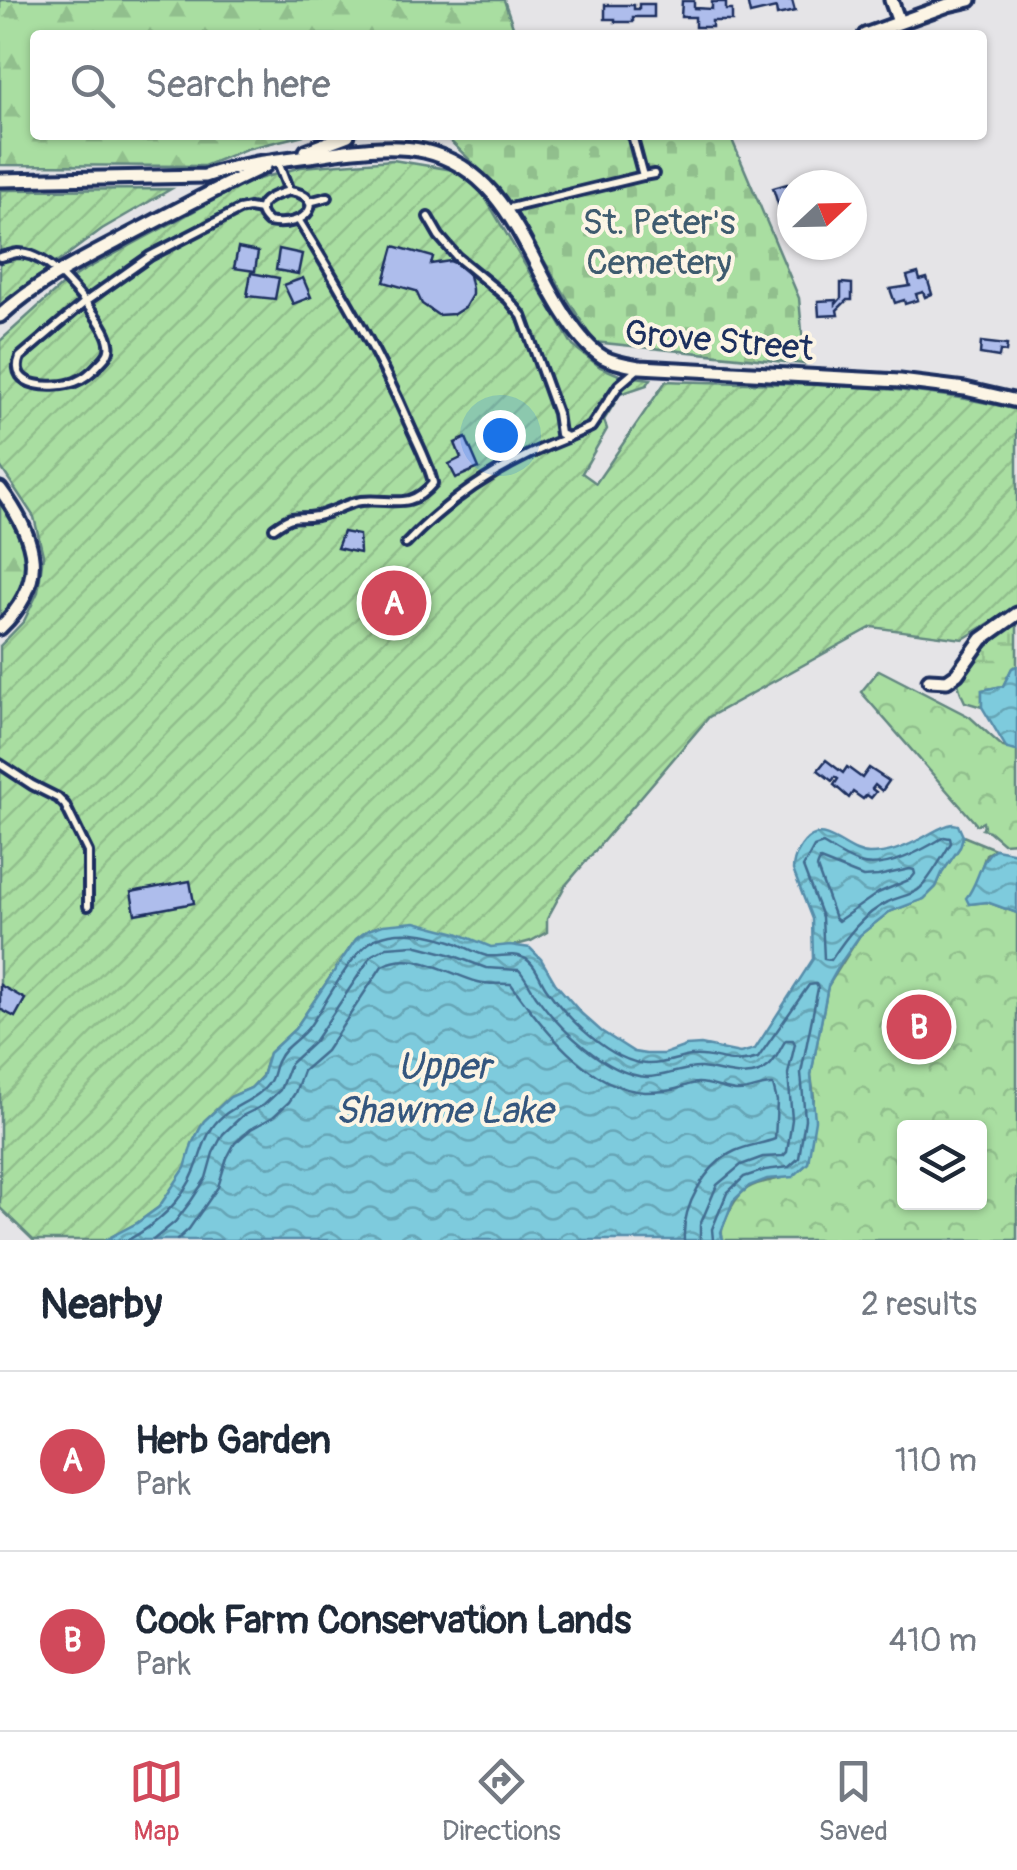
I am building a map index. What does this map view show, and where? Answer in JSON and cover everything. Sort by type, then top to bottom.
[{"type":"street","points":[[891,0],[899,22]]},
{"type":"street","points":[[879,30],[970,0]]},
{"type":"street","points":[[0,316],[22,296],[60,272],[212,191],[278,160],[334,140]]},
{"type":"street","name":"Grove Street","points":[[278,160],[357,149],[419,150],[468,169],[505,209],[551,295],[578,334],[607,360],[640,367],[900,381],[965,389],[1017,401]]},
{"type":"street","points":[[0,180],[205,176],[233,166],[278,160]]},
{"type":"street","points":[[0,489],[23,525],[33,575],[28,593],[0,628]]},
{"type":"street","points":[[929,680],[947,681],[957,674],[982,640],[1017,614]]},
{"type":"lane","points":[[633,140],[644,176]]},
{"type":"lane","points":[[278,160],[289,191]]},
{"type":"lane","points":[[505,209],[654,174]]},
{"type":"lane","points":[[289,191],[301,193],[309,202],[309,212],[299,221],[281,224],[268,222],[261,210],[268,198],[289,191]]},
{"type":"lane","points":[[309,202],[328,197]]},
{"type":"lane","points":[[0,257],[17,253],[32,256],[60,272],[85,302],[108,338],[105,358],[90,374],[73,383],[50,386],[25,381],[16,367],[20,357],[85,302],[150,256],[239,210],[261,210]]},
{"type":"lane","points":[[428,217],[456,257],[508,299],[522,316],[557,413],[560,434],[568,437]]},
{"type":"lane","points":[[274,528],[290,516],[320,515],[363,500],[408,502],[424,495],[434,484],[377,356],[299,221]]},
{"type":"lane","points":[[406,544],[431,518],[487,477],[515,460],[591,427],[619,384],[640,367]]},
{"type":"lane","points":[[0,764],[65,804],[88,852],[88,906]]},
{"type":"green space","points":[[0,0],[504,0],[514,30],[30,30],[30,140],[283,140],[246,149],[204,166],[0,165]]},
{"type":"green space","name":"St. Peter's Cemetery","points":[[449,140],[732,140],[777,246],[777,260],[783,260],[799,298],[805,364],[594,342],[500,189]]},
{"type":"green space","points":[[393,160],[453,170],[480,189],[573,346],[600,367],[619,375],[651,379],[647,385],[620,394],[604,420],[607,429],[582,473],[596,483],[666,381],[886,389],[1017,410],[1017,606],[963,639],[872,627],[709,717],[565,886],[547,919],[547,932],[531,941],[498,950],[383,925],[368,930],[356,939],[295,1029],[269,1053],[262,1076],[251,1088],[230,1097],[204,1121],[186,1168],[159,1207],[105,1240],[33,1240],[0,1208],[0,646],[24,621],[38,592],[43,555],[34,517],[0,466],[0,341],[83,271],[248,182],[301,167]]},
{"type":"green space","points":[[171,189],[102,229],[0,310],[0,190]]},
{"type":"green space","points":[[0,499],[19,530],[28,566],[21,594],[0,623]]},
{"type":"green space","points":[[1009,626],[1017,626],[1017,666],[1003,686],[982,690],[982,707],[965,702],[958,684],[960,665],[977,656]]},
{"type":"green space","points":[[879,670],[970,717],[1003,747],[1017,751],[1017,842],[1003,843],[982,829],[983,822],[977,825],[861,692]]},
{"type":"green space","points":[[963,836],[995,849],[986,854],[969,904],[987,902],[1017,913],[1017,1240],[723,1240],[727,1217],[744,1191],[786,1177],[808,1163],[814,1097],[811,1075],[828,986],[860,935],[889,912],[924,899],[936,887]]},
{"type":"water","points":[[1017,666],[1017,751],[1007,749],[982,707],[982,690],[1003,686]]},
{"type":"water","name":"Upper Shawme Lake","points":[[958,825],[963,836],[936,887],[924,899],[889,912],[860,935],[828,986],[811,1075],[815,1120],[808,1163],[793,1177],[767,1179],[749,1186],[733,1201],[721,1232],[723,1240],[105,1240],[159,1207],[185,1168],[204,1121],[230,1097],[251,1088],[262,1077],[269,1053],[295,1029],[356,939],[368,930],[415,922],[491,947],[530,948],[582,1014],[634,1052],[664,1054],[701,1045],[740,1053],[755,1049],[813,959],[812,919],[793,870],[804,842],[819,834],[862,853],[877,854]]},
{"type":"water","points":[[995,849],[1017,853],[1017,913],[987,902],[969,904],[966,898]]},
{"type":"building","points":[[747,0],[792,0],[795,11],[777,15],[776,8],[750,14]]},
{"type":"building","points":[[682,1],[694,1],[694,8],[712,9],[712,2],[726,2],[726,10],[732,10],[732,21],[712,21],[712,27],[695,27],[695,17],[681,17]]},
{"type":"building","points":[[639,4],[654,4],[654,17],[633,17],[633,22],[605,19],[605,5],[634,5],[634,9],[639,9]]},
{"type":"building","points":[[394,246],[433,257],[431,264],[450,261],[462,266],[472,289],[465,307],[454,314],[438,315],[422,304],[416,291],[384,282]]},
{"type":"building","points":[[238,248],[258,252],[255,271],[234,268]]},
{"type":"building","points":[[279,249],[302,254],[298,274],[276,270]]},
{"type":"building","points":[[251,273],[279,278],[275,299],[247,296]]},
{"type":"building","points":[[918,273],[920,280],[927,278],[932,294],[925,297],[923,292],[916,294],[918,300],[895,303],[890,289],[910,286],[907,276]]},
{"type":"building","points":[[303,278],[311,297],[293,304],[284,285]]},
{"type":"building","points":[[841,283],[852,284],[852,300],[837,310],[838,315],[819,316],[818,301],[836,300],[836,304],[841,298]]},
{"type":"building","points":[[981,342],[1007,345],[1006,352],[1000,351],[999,357],[980,354]]},
{"type":"building","points":[[466,438],[479,468],[456,478],[449,464],[461,458],[455,443]]},
{"type":"building","points":[[343,532],[359,535],[360,553],[337,548]]},
{"type":"building","points":[[380,573],[406,588],[402,595],[391,589],[384,602],[368,593]]},
{"type":"building","points":[[826,760],[843,773],[847,767],[862,778],[869,768],[889,781],[882,791],[875,785],[872,789],[876,792],[871,798],[867,795],[863,799],[853,792],[849,798],[834,785],[838,779],[832,781],[818,770]]},
{"type":"building","points":[[190,881],[194,903],[135,914],[131,892]]},
{"type":"building","points":[[0,985],[25,999],[15,1017],[0,1009]]},
{"type":"place","name":"Herb Garden","points":[[394,603]]},
{"type":"place","name":"Cook Farm Conservation Lands","points":[[919,1027]]}]
